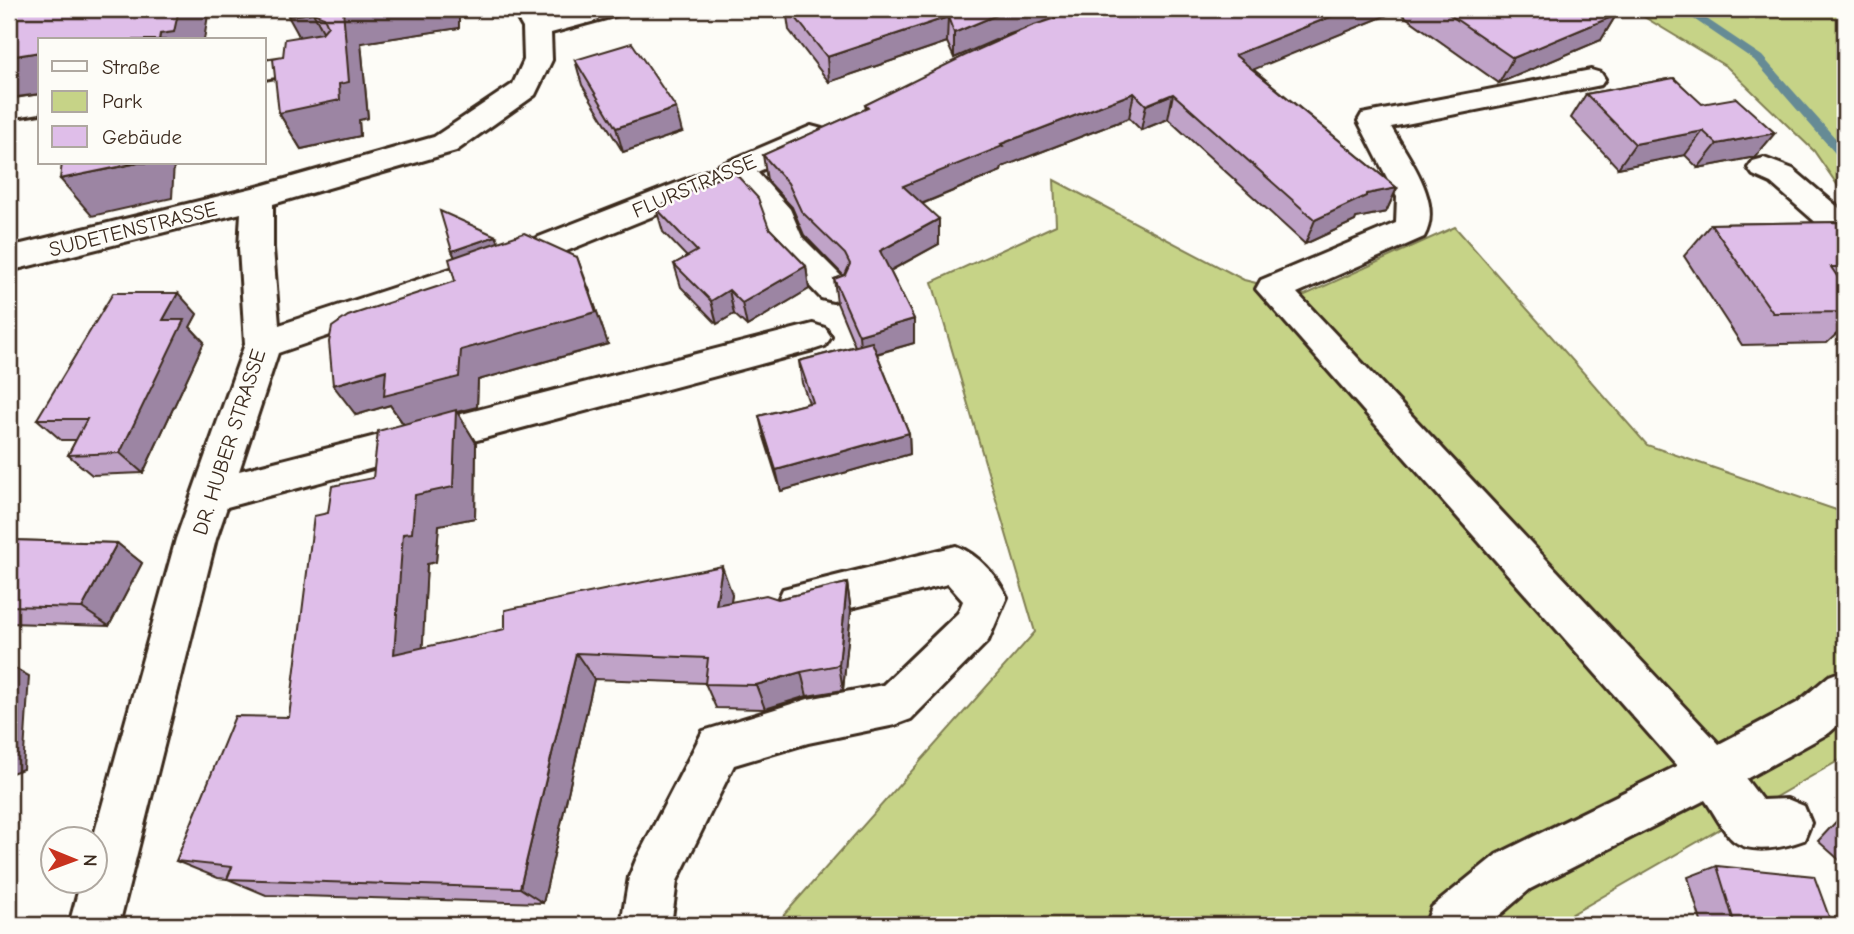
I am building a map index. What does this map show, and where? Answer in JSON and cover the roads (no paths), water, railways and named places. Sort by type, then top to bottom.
[{"type":"street","points":[[257,198],[445,144],[525,89],[537,60],[531,18],[607,9]]},
{"type":"street","points":[[266,70],[331,60]]},
{"type":"street","points":[[1591,79],[1373,121],[1413,197],[1412,229],[1273,289],[1713,772],[1751,824],[1787,824]]},
{"type":"street","points":[[9,109],[38,104]]},
{"type":"street","name":"FLURSTRASSE","points":[[263,344],[505,263],[737,169],[834,125]]},
{"type":"street","points":[[1763,168],[1782,176],[1839,225],[1845,234]]},
{"type":"street","points":[[737,169],[779,217],[788,242],[832,289]]},
{"type":"street","name":"SUDETENSTRASSE","points":[[9,258],[257,198]]},
{"type":"street","name":"DR. HUBER STRASSE","points":[[94,925],[196,539],[263,344],[256,248],[257,198]]},
{"type":"street","points":[[212,494],[813,337]]},
{"type":"street","points":[[646,925],[653,877],[719,747],[808,721],[895,704],[973,627],[986,597],[956,564],[785,606]]},
{"type":"street","points":[[1450,925],[1513,872],[1713,772],[1813,718],[1845,691]]},
{"type":"waterway","points":[[1685,9],[1758,58],[1845,157]]}]
